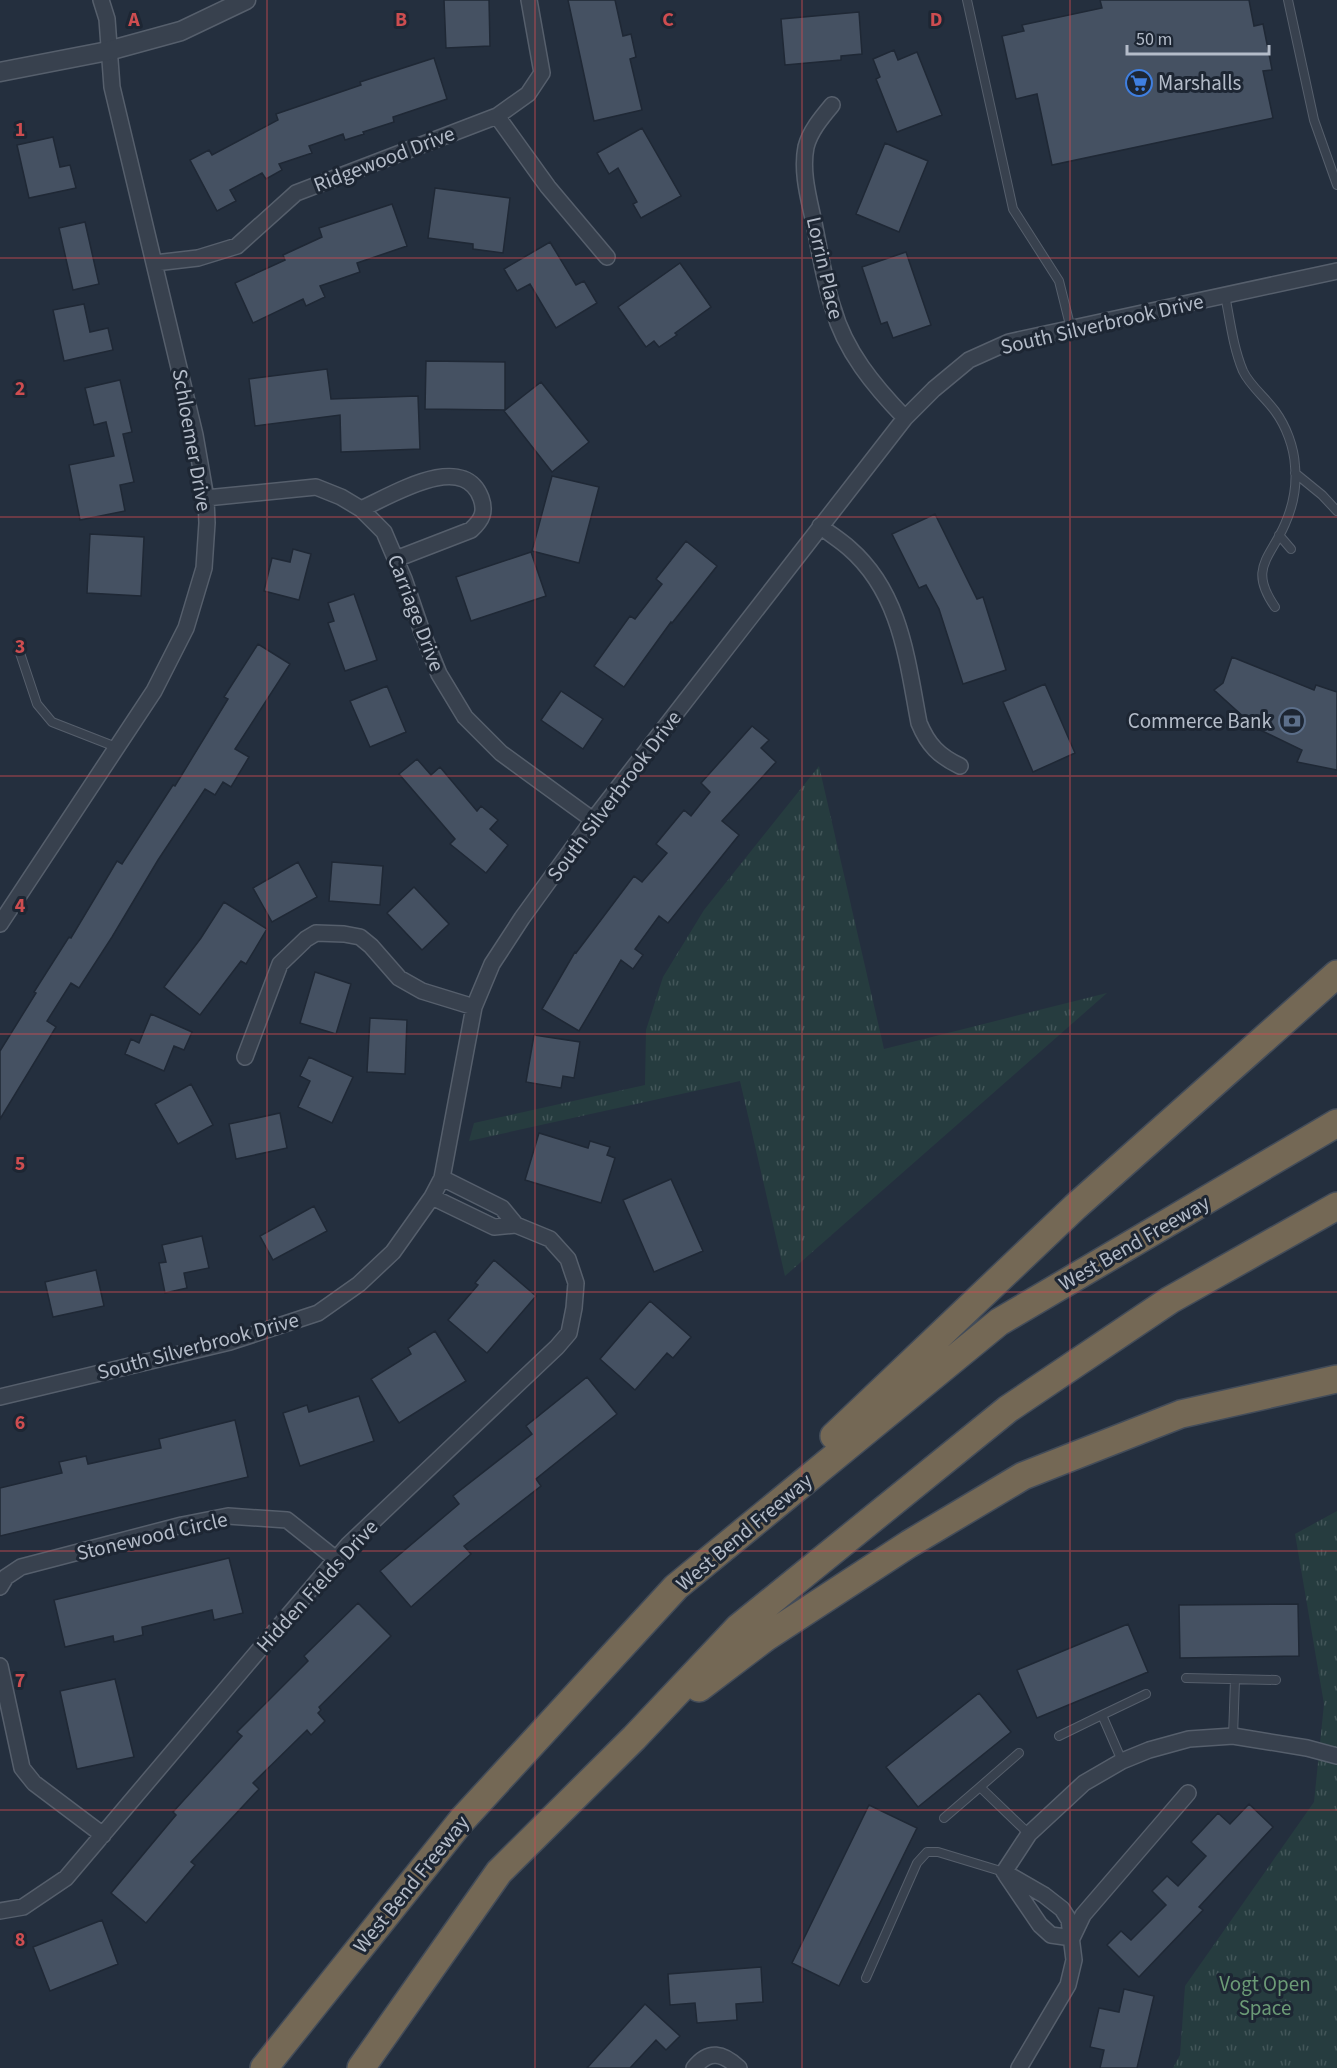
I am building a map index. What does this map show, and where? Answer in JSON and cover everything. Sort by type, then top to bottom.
[{"type":"highway","points":[[676,1587],[1075,1207],[1337,974]]},
{"type":"highway","name":"West Bend Freeway","points":[[264,2068],[462,1820],[676,1587],[999,1322],[1337,1123]]},
{"type":"highway","points":[[361,2068],[499,1872],[634,1738],[738,1628],[1008,1409],[1170,1300],[1337,1206]]},
{"type":"highway","points":[[634,1738],[765,1638],[909,1544],[1023,1476],[1181,1414],[1337,1379]]},
{"type":"street","name":"Schloemer Drive","points":[[0,924],[154,691],[186,628],[204,568],[206,498],[195,435],[112,87],[107,19],[101,0]]},
{"type":"street","points":[[0,72],[108,51],[181,31],[246,0]]},
{"type":"street","name":"Ridgewood Drive","points":[[155,263],[198,258],[237,246],[296,193],[497,116],[528,94],[542,73],[529,0]]},
{"type":"street","name":"Lorrin Place","points":[[832,105],[809,137],[805,164],[806,183],[828,290],[840,328],[857,361],[878,389],[905,418]]},
{"type":"street","points":[[497,116],[548,187],[607,258]]},
{"type":"street","name":"South Silverbrook Drive","points":[[0,1397],[230,1341],[318,1313],[358,1284],[393,1252],[432,1197],[442,1178],[474,1007],[492,964],[522,918],[593,820],[905,418],[941,382],[969,360],[1009,342],[1337,271]]},
{"type":"street","points":[[361,509],[427,480],[457,476],[471,481],[480,495],[484,508],[481,521],[471,530],[396,559]]},
{"type":"street","name":"Carriage Drive","points":[[206,498],[316,487],[341,497],[361,509],[384,532],[439,674],[465,717],[501,753],[593,820]]},
{"type":"street","points":[[820,526],[850,549],[882,588],[897,618],[919,723],[925,739],[935,751],[960,766]]},
{"type":"street","points":[[245,1057],[280,964],[306,939],[316,933],[360,937],[399,978],[430,994],[474,1007]]},
{"type":"street","name":"Hidden Fields Drive","points":[[0,1911],[23,1907],[66,1878],[348,1545],[569,1333],[576,1283],[568,1259],[549,1239],[516,1225],[502,1208],[442,1178]]},
{"type":"street","name":"Hidden Fields Drive","points":[[432,1197],[494,1227],[516,1225]]},
{"type":"street","name":"Stonewood Circle","points":[[0,1587],[6,1577],[21,1567],[182,1525],[228,1516],[287,1520],[336,1559]]},
{"type":"street","points":[[0,1666],[22,1768],[34,1783],[103,1836]]},
{"type":"street","points":[[1004,1872],[1029,1834],[1084,1783],[1122,1761],[1149,1750],[1189,1739],[1233,1736],[1307,1748],[1337,1756]]},
{"type":"street","points":[[1071,1938],[1083,1915],[1188,1793]]},
{"type":"street","points":[[1004,1872],[1040,1925],[1051,1935],[1071,1938]]},
{"type":"street","points":[[1004,1872],[1044,1895],[1062,1909],[1069,1920],[1074,1960],[1068,1985],[1019,2068]]},
{"type":"street","points":[[694,2068],[701,2059],[716,2054],[729,2058],[739,2068]]},
{"type":"lane","points":[[967,0],[1013,209],[1059,281],[1071,329]]},
{"type":"lane","points":[[1288,0],[1314,120],[1337,185]]},
{"type":"lane","points":[[1225,295],[1238,356],[1244,373],[1280,420],[1293,451],[1294,496],[1285,525],[1264,561],[1262,575],[1269,599],[1275,607]]},
{"type":"lane","points":[[1295,472],[1322,495],[1337,512]]},
{"type":"lane","points":[[1279,535],[1291,549]]},
{"type":"lane","points":[[19,650],[37,704],[52,722],[116,747]]},
{"type":"lane","points":[[1186,1678],[1276,1680]]},
{"type":"lane","points":[[1233,1736],[1235,1680]]},
{"type":"lane","points":[[1059,1736],[1146,1694]]},
{"type":"lane","points":[[1102,1715],[1122,1761]]},
{"type":"lane","points":[[944,1818],[1019,1753]]},
{"type":"lane","points":[[980,1787],[1029,1834]]},
{"type":"lane","points":[[866,1978],[917,1863],[927,1852],[938,1852],[1004,1872]]},
{"type":"green space","points":[[819,766],[884,1049],[1107,993],[785,1276],[740,1081],[469,1141],[474,1123],[645,1085],[646,1030],[663,977],[704,910]]},
{"type":"green space","name":"Vogt Open Space","points":[[1337,1511],[1337,2068],[1173,2068],[1180,2055],[1185,1986],[1314,1802],[1324,1704],[1295,1534]]},
{"type":"building","points":[[444,0],[489,0],[490,46],[446,48]]},
{"type":"building","points":[[568,0],[615,0],[623,36],[631,34],[636,57],[630,59],[642,110],[594,121]]},
{"type":"building","name":"Marshalls","points":[[1100,0],[1249,0],[1254,26],[1263,24],[1272,70],[1263,71],[1273,118],[1052,165],[1037,94],[1016,99],[1002,36],[1024,31],[1022,25],[1102,8]]},
{"type":"building","points":[[859,12],[862,54],[841,56],[841,60],[785,65],[781,19]]},
{"type":"building","points":[[894,50],[898,60],[917,52],[942,115],[897,132],[876,79],[880,77],[873,59]]},
{"type":"building","points":[[434,58],[447,99],[393,117],[394,122],[363,132],[364,134],[345,140],[343,134],[309,146],[312,153],[279,164],[282,170],[266,179],[262,173],[230,190],[236,201],[217,211],[190,160],[209,150],[212,155],[278,120],[276,114],[361,85],[360,82]]},
{"type":"building","points":[[642,128],[681,196],[641,218],[633,204],[637,202],[618,168],[609,174],[597,153]]},
{"type":"building","points":[[53,137],[60,167],[70,165],[76,188],[29,198],[17,145]]},
{"type":"building","points":[[885,143],[928,161],[899,232],[856,214]]},
{"type":"building","points":[[435,188],[510,198],[503,253],[473,249],[473,244],[428,238]]},
{"type":"building","points":[[392,204],[407,246],[357,263],[360,272],[320,286],[325,297],[306,306],[303,299],[253,323],[235,283],[285,260],[283,255],[322,237],[319,228]]},
{"type":"building","points":[[85,222],[99,284],[73,290],[59,228]]},
{"type":"building","points":[[550,242],[576,285],[584,281],[597,303],[556,328],[530,284],[517,291],[504,269]]},
{"type":"building","points":[[906,252],[931,325],[893,338],[887,322],[881,324],[862,267]]},
{"type":"building","points":[[680,263],[711,307],[659,347],[654,341],[646,347],[618,307]]},
{"type":"building","points":[[84,304],[90,332],[108,328],[113,350],[64,361],[53,310]]},
{"type":"building","points":[[426,361],[505,362],[505,410],[425,409]]},
{"type":"building","points":[[327,369],[331,399],[418,396],[420,449],[341,452],[340,415],[255,426],[249,379]]},
{"type":"building","points":[[120,380],[132,432],[123,434],[134,482],[120,485],[125,511],[80,520],[69,465],[114,456],[106,422],[94,425],[85,388]]},
{"type":"building","points":[[541,382],[589,442],[552,472],[504,411]]},
{"type":"building","points":[[552,476],[599,487],[579,563],[532,551]]},
{"type":"building","points":[[935,514],[977,599],[983,597],[1006,670],[963,684],[939,609],[926,585],[919,588],[892,534]]},
{"type":"building","points":[[90,534],[144,537],[141,596],[87,593]]},
{"type":"building","points":[[686,541],[717,566],[671,622],[624,687],[594,666],[630,616],[635,619],[662,584],[656,579]]},
{"type":"building","points":[[293,549],[311,554],[299,600],[264,591],[272,558],[290,562]]},
{"type":"building","points":[[531,552],[546,596],[471,621],[456,577]]},
{"type":"building","points":[[354,594],[377,660],[345,671],[328,623],[334,621],[328,603]]},
{"type":"building","points":[[258,644],[290,664],[235,749],[249,757],[231,787],[223,782],[215,795],[205,789],[79,988],[71,983],[47,1021],[56,1027],[0,1119],[0,1051],[36,993],[34,992],[69,937],[71,938],[117,861],[122,864],[173,785],[175,786],[228,699],[224,697]]},
{"type":"building","name":"Commerce Bank","points":[[1232,657],[1314,690],[1316,685],[1337,692],[1337,770],[1297,762],[1302,750],[1256,728],[1214,690],[1223,683]]},
{"type":"building","points":[[1045,684],[1075,753],[1033,772],[1003,702]]},
{"type":"building","points":[[387,686],[406,732],[370,747],[350,701]]},
{"type":"building","points":[[561,691],[603,719],[583,749],[541,720]]},
{"type":"building","points":[[752,726],[769,740],[761,748],[776,762],[722,821],[739,835],[668,923],[659,916],[635,949],[643,955],[633,969],[621,960],[579,1031],[542,1009],[575,952],[634,876],[642,882],[667,853],[656,844],[684,810],[691,816],[710,792],[701,783]]},
{"type":"building","points":[[417,759],[431,775],[440,767],[477,811],[481,806],[498,820],[490,829],[508,845],[486,873],[450,844],[455,839],[399,774]]},
{"type":"building","points":[[298,862],[317,897],[272,922],[253,888]]},
{"type":"building","points":[[332,862],[383,866],[380,905],[329,901]]},
{"type":"building","points":[[414,887],[449,924],[422,950],[387,913]]},
{"type":"building","points":[[224,902],[267,929],[246,964],[241,961],[200,1015],[164,987],[201,938]]},
{"type":"building","points":[[315,972],[351,984],[336,1034],[300,1023]]},
{"type":"building","points":[[151,1014],[192,1032],[184,1050],[174,1046],[164,1071],[125,1054],[131,1039],[139,1043]]},
{"type":"building","points":[[370,1018],[407,1020],[405,1074],[367,1072]]},
{"type":"building","points":[[534,1035],[580,1042],[574,1078],[563,1076],[561,1088],[526,1082]]},
{"type":"building","points":[[309,1057],[353,1077],[332,1123],[298,1107],[310,1081],[300,1076]]},
{"type":"building","points":[[191,1084],[213,1125],[178,1144],[155,1104]]},
{"type":"building","points":[[280,1113],[287,1148],[236,1159],[229,1124]]},
{"type":"building","points":[[539,1133],[588,1148],[590,1141],[610,1147],[607,1155],[615,1158],[601,1203],[525,1180]]},
{"type":"building","points":[[671,1179],[703,1251],[654,1272],[623,1200]]},
{"type":"building","points":[[314,1206],[327,1231],[273,1260],[260,1236]]},
{"type":"building","points":[[202,1236],[209,1268],[184,1273],[187,1288],[165,1293],[159,1263],[166,1262],[162,1245]]},
{"type":"building","points":[[494,1260],[536,1296],[487,1353],[448,1320],[478,1285],[475,1283]]},
{"type":"building","points":[[96,1270],[104,1306],[53,1317],[45,1282]]},
{"type":"building","points":[[650,1301],[691,1337],[673,1358],[667,1353],[635,1390],[600,1359]]},
{"type":"building","points":[[435,1331],[466,1381],[399,1423],[371,1379],[411,1354],[408,1348]]},
{"type":"building","points":[[587,1377],[617,1414],[536,1479],[541,1486],[464,1546],[471,1554],[411,1607],[380,1571],[459,1504],[453,1496],[532,1434],[526,1426]]},
{"type":"building","points":[[359,1396],[374,1441],[300,1466],[283,1413],[307,1405],[309,1412]]},
{"type":"building","points":[[235,1420],[248,1477],[0,1536],[0,1488],[62,1473],[59,1462],[86,1456],[88,1464],[161,1448],[159,1439]]},
{"type":"building","points":[[229,1558],[243,1613],[214,1620],[212,1610],[142,1627],[143,1635],[114,1642],[113,1636],[65,1647],[54,1600]]},
{"type":"building","points":[[358,1603],[391,1636],[319,1707],[321,1710],[318,1713],[325,1721],[311,1735],[307,1730],[253,1783],[259,1789],[191,1862],[195,1865],[146,1923],[111,1893],[176,1815],[173,1812],[242,1736],[237,1732],[308,1661],[304,1656]]},
{"type":"building","points":[[1298,1604],[1299,1656],[1180,1658],[1179,1605]]},
{"type":"building","points":[[1128,1624],[1148,1672],[1037,1718],[1017,1670]]},
{"type":"building","points":[[115,1679],[134,1757],[77,1769],[60,1691]]},
{"type":"building","points":[[979,1693],[1011,1732],[918,1807],[886,1767]]},
{"type":"building","points":[[1249,1804],[1273,1827],[1199,1907],[1203,1910],[1139,1977],[1107,1945],[1121,1931],[1131,1940],[1166,1905],[1152,1891],[1167,1876],[1178,1886],[1206,1856],[1191,1842],[1218,1813],[1230,1824]]},
{"type":"building","points":[[869,1805],[917,1828],[839,1986],[792,1963]]},
{"type":"building","points":[[102,1920],[118,1964],[50,1991],[33,1947]]},
{"type":"building","points":[[761,1967],[763,2002],[736,2004],[737,2020],[697,2023],[695,2003],[670,2005],[668,1974]]},
{"type":"building","points":[[1124,1989],[1154,1996],[1137,2068],[1100,2068],[1104,2050],[1090,2047],[1099,2008],[1119,2012]]},
{"type":"building","points":[[645,2004],[680,2036],[666,2050],[656,2040],[630,2068],[587,2068]]},
{"type":"place","name":"Marshalls","points":[[1139,83]]},
{"type":"place","name":"Commerce Bank","points":[[1292,721]]}]
